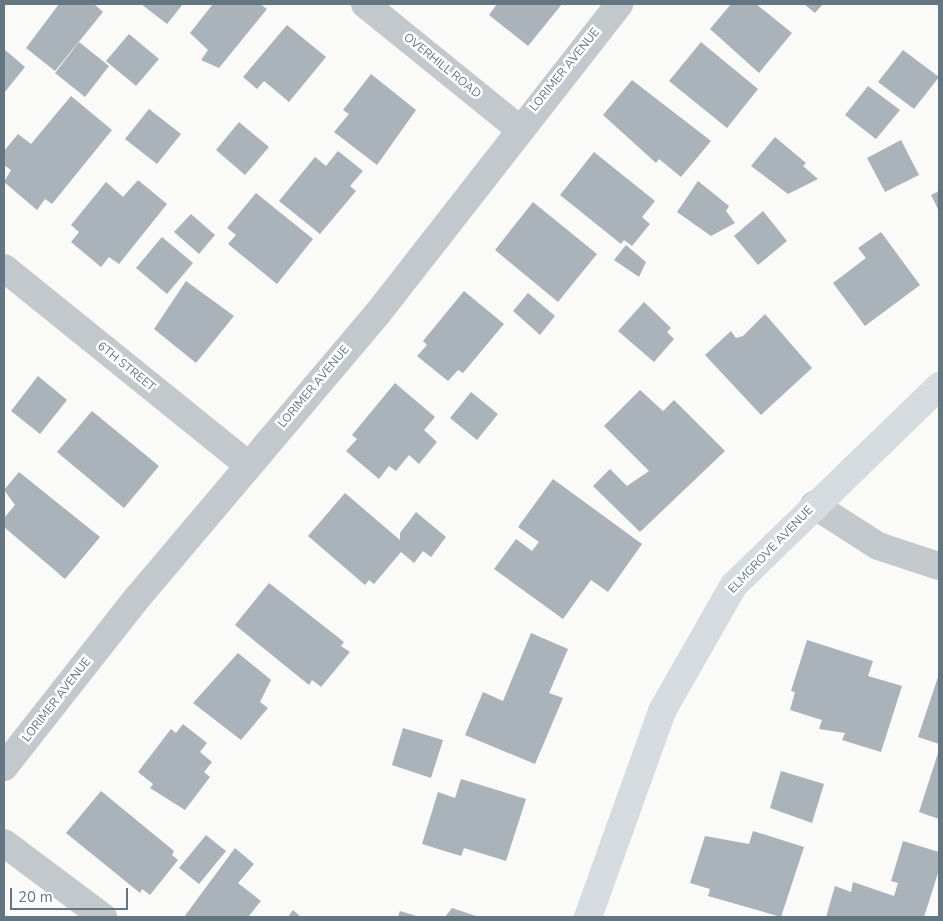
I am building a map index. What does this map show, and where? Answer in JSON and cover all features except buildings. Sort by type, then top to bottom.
[{"type":"street","name":"OVERHILL ROAD","points":[[365,4],[518,128]]},
{"type":"street","name":"LORIMER AVENUE","points":[[4,767],[248,465],[378,312],[518,128],[619,4]]},
{"type":"street","name":"6TH STREET","points":[[4,268],[248,465]]},
{"type":"street","name":"ELMGROVE AVENUE","points":[[588,917],[662,711],[691,655],[734,585],[814,505],[939,386]]},
{"type":"street","points":[[814,505],[878,546],[939,566]]},
{"type":"street","points":[[4,843],[103,917]]}]
